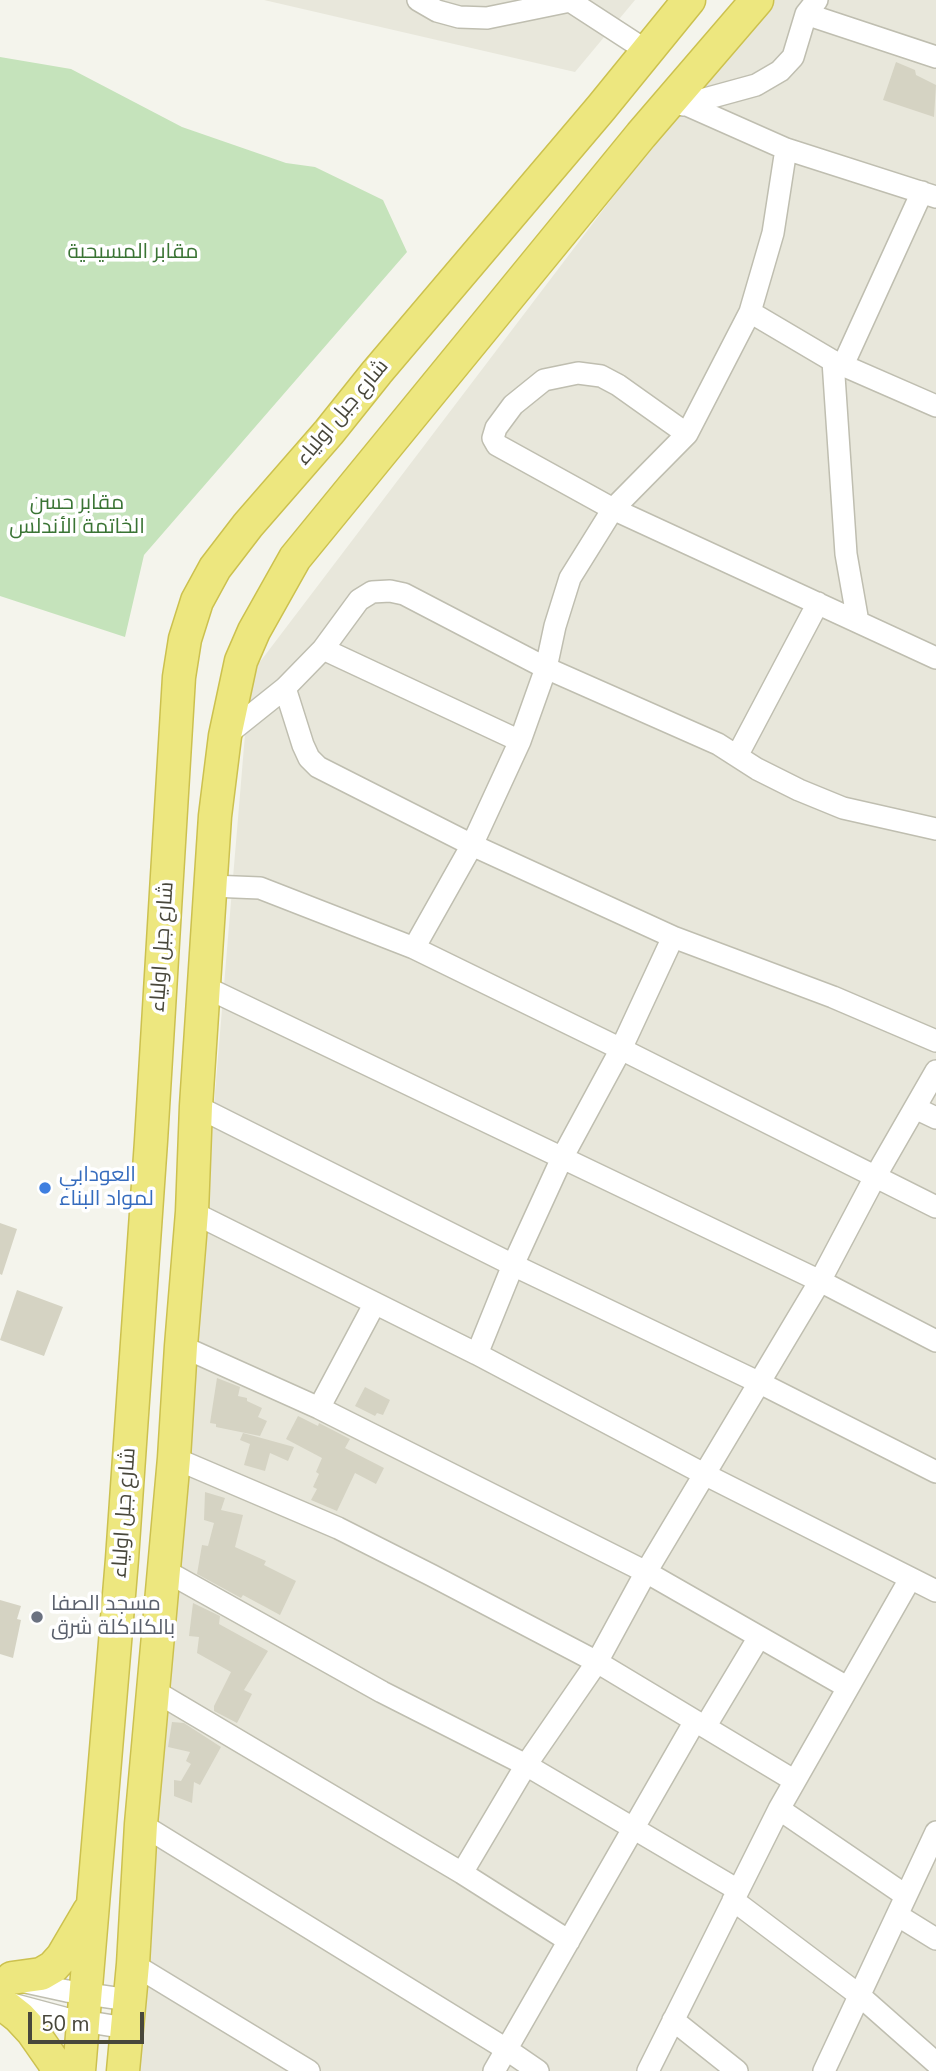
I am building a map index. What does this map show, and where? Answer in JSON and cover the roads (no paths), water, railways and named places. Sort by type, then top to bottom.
[{"type":"highway","name":"شارع جبل اولياء","points":[[79,2071],[136,1368],[179,677],[185,639],[197,601],[215,568],[248,525],[329,432],[689,0]]},
{"type":"highway","name":"شارع جبل اولياء","points":[[123,2071],[133,1964],[141,1824],[174,1458],[192,1212],[215,816],[225,736],[241,661],[260,620],[295,558],[641,135],[677,102],[757,0]]},
{"type":"highway","points":[[601,108],[641,135]]},
{"type":"highway","points":[[58,2071],[32,2031],[19,2017],[3,1989],[41,1974],[53,1966],[62,1957],[94,1904]]},
{"type":"street","points":[[418,0],[437,11],[459,17],[487,18],[563,1],[577,1],[647,51]]},
{"type":"street","points":[[677,102],[756,85],[780,71],[793,57],[812,7],[936,57]]},
{"type":"street","points":[[677,102],[786,149],[929,194],[838,363],[846,554],[858,622]]},
{"type":"street","points":[[414,948],[471,845],[520,741],[546,668],[555,626],[570,578],[613,509],[687,434],[750,312],[774,233],[786,149]]},
{"type":"street","points":[[750,312],[838,363],[935,402]]},
{"type":"street","points":[[687,434],[618,385],[601,376],[578,373],[544,380],[513,405],[496,428],[493,438],[497,445],[613,509],[936,658]]},
{"type":"street","points":[[225,736],[285,688],[323,649],[359,600],[372,592],[390,591],[404,594],[546,668],[718,744],[757,769],[799,790],[843,808],[936,829]]},
{"type":"street","points":[[737,756],[818,603]]},
{"type":"street","points":[[323,649],[520,741]]},
{"type":"street","points":[[285,688],[306,752],[318,767],[471,845],[673,937],[832,997],[936,1041]]},
{"type":"street","points":[[211,886],[260,888],[414,948],[936,1208]]},
{"type":"street","points":[[477,1354],[513,1265],[562,1158],[621,1049],[673,937]]},
{"type":"street","points":[[205,987],[820,1281],[936,1340]]},
{"type":"street","points":[[462,1872],[526,1765],[597,1662],[646,1572],[820,1281],[874,1177],[936,1071]]},
{"type":"street","points":[[197,1106],[513,1265],[758,1382],[936,1472]]},
{"type":"street","points":[[915,1108],[936,1118]]},
{"type":"street","points":[[192,1212],[477,1354],[704,1474],[936,1591]]},
{"type":"street","points":[[319,1408],[375,1303]]},
{"type":"street","points":[[181,1346],[319,1408],[646,1572],[847,1688]]},
{"type":"street","points":[[174,1458],[338,1528],[597,1662],[795,1781]]},
{"type":"street","points":[[164,1570],[382,1692],[526,1765],[636,1828],[736,1895],[936,2063]]},
{"type":"street","points":[[648,2071],[779,1809],[910,1579]]},
{"type":"street","points":[[494,2071],[636,1828],[700,1724],[759,1637]]},
{"type":"street","points":[[153,1690],[462,1872],[569,1941]]},
{"type":"street","points":[[779,1809],[905,1895]]},
{"type":"street","points":[[141,1824],[538,2071]]},
{"type":"street","points":[[824,2071],[936,1832]]},
{"type":"street","points":[[897,1915],[936,1939]]},
{"type":"street","points":[[133,1964],[309,2071]]},
{"type":"street","points":[[3,1989],[42,1986],[83,2007],[128,2014]]},
{"type":"street","points":[[3,1989],[128,2014]]},
{"type":"street","points":[[673,2020],[737,2071]]},
{"type":"place","name":"العودابي لمواد البناء","points":[[45,1188]]},
{"type":"place","name":"مسجد الصفا بالكلاكلة شرق","points":[[37,1617]]},
{"type":"park label","name":"مقابر المسيحية","points":[[133,253]]},
{"type":"park label","name":"مقابر حسن الخاتمة الأندلس","points":[[77,516]]}]
